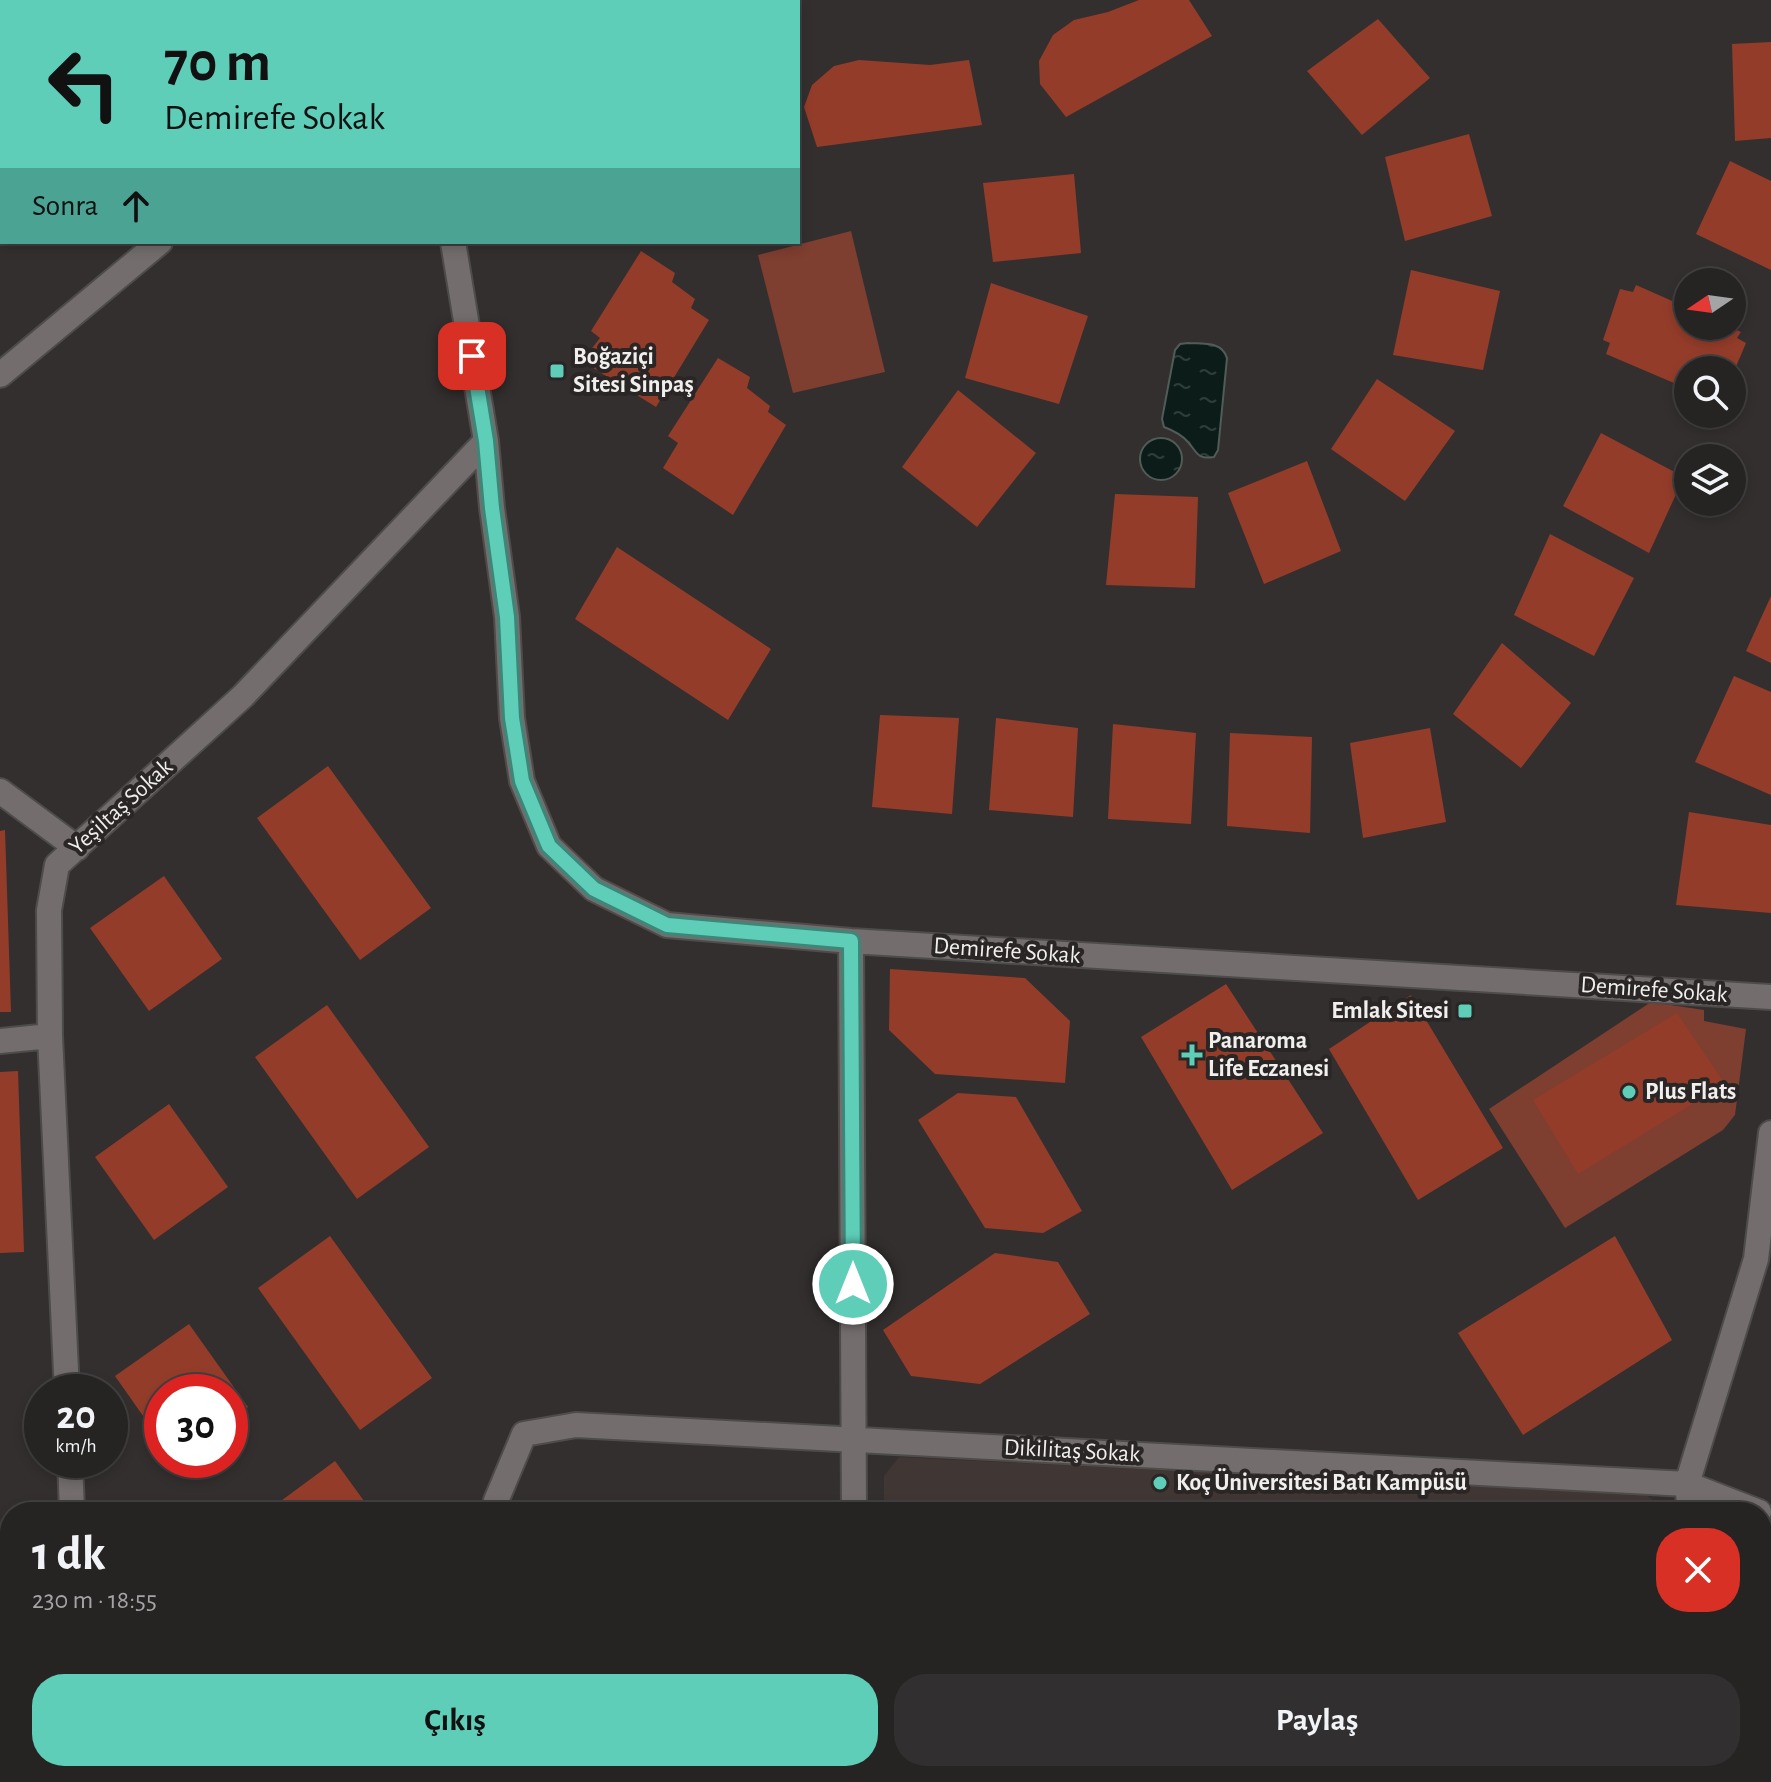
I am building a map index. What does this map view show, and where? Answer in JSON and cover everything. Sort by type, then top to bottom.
[{"type":"street","points":[[0,375],[158,244]]},
{"type":"street","name":"Demirefe Sokak","points":[[453,244],[486,441],[499,571],[507,617],[512,718],[522,781],[549,846],[594,889],[667,925],[851,941],[1771,997]]},
{"type":"street","name":"Yeşiltaş Sokak","points":[[66,1374],[50,1036],[49,910],[57,865],[243,696],[486,441]]},
{"type":"street","points":[[0,791],[77,848]]},
{"type":"street","points":[[851,941],[854,1502]]},
{"type":"street","points":[[0,1041],[50,1036]]},
{"type":"street","points":[[1689,1502],[1687,1484],[1756,1259],[1771,1133]]},
{"type":"street","name":"Dikilitaş Sokak","points":[[496,1502],[524,1434],[576,1425],[1687,1484],[1732,1502]]},
{"type":"street","points":[[71,1478],[72,1502]]},
{"type":"shaded area","points":[[851,231],[885,372],[793,393],[758,255]]},
{"type":"shaded area","points":[[1651,1002],[1704,1010],[1704,1021],[1746,1029],[1735,1115],[1723,1130],[1565,1228],[1489,1109]]},
{"type":"shaded area","name":"Koç Üniversitesi Batı Kampüsü","points":[[899,1457],[1645,1494],[1656,1502],[884,1502],[884,1476]]},
{"type":"water","points":[[1180,344],[1216,346],[1227,358],[1218,450],[1214,457],[1198,454],[1183,437],[1164,427],[1162,419],[1175,350]]},
{"type":"water","points":[[1161,438],[1176,444],[1182,459],[1176,474],[1161,480],[1146,474],[1140,459],[1146,444]]},
{"type":"building","points":[[1139,0],[1189,0],[1212,36],[1066,117],[1040,84],[1039,61],[1053,35],[1074,20]]},
{"type":"building","points":[[1378,19],[1430,78],[1362,135],[1307,71]]},
{"type":"building","points":[[1771,42],[1771,138],[1735,141],[1732,44]]},
{"type":"building","points":[[859,60],[930,65],[969,60],[982,125],[817,147],[804,107],[812,85],[834,66]]},
{"type":"building","points":[[1469,134],[1492,216],[1405,241],[1385,157]]},
{"type":"building","points":[[1730,161],[1771,181],[1771,270],[1696,234]]},
{"type":"building","points":[[1074,174],[1081,253],[993,262],[983,183]]},
{"type":"building","points":[[641,251],[675,273],[672,282],[695,299],[691,308],[709,320],[656,407],[582,361],[600,338],[591,331]]},
{"type":"building","points":[[1411,270],[1500,291],[1483,370],[1393,355]]},
{"type":"building","points":[[991,283],[1088,316],[1059,404],[965,378]]},
{"type":"building","points":[[1636,285],[1674,302],[1674,340],[1741,340],[1746,343],[1740,356],[1674,356],[1674,383],[1606,354],[1610,343],[1603,340],[1620,289],[1633,292]]},
{"type":"building","points":[[718,358],[750,377],[747,388],[770,406],[768,412],[786,425],[733,515],[663,468],[678,443],[668,436]]},
{"type":"building","points":[[1377,379],[1455,431],[1405,501],[1331,449]]},
{"type":"building","points":[[958,390],[1036,453],[977,527],[902,467]]},
{"type":"building","points":[[1601,433],[1674,472],[1674,499],[1649,553],[1563,506]]},
{"type":"building","points":[[1307,461],[1341,551],[1264,584],[1228,493]]},
{"type":"building","points":[[1115,494],[1198,497],[1195,588],[1106,585]]},
{"type":"building","points":[[1550,534],[1634,578],[1594,656],[1514,615]]},
{"type":"building","points":[[617,547],[771,649],[728,720],[575,619]]},
{"type":"building","points":[[1771,596],[1771,663],[1746,651]]},
{"type":"building","points":[[1502,643],[1571,703],[1521,768],[1453,714]]},
{"type":"building","points":[[1734,676],[1771,692],[1771,795],[1695,762]]},
{"type":"building","points":[[880,715],[959,718],[952,814],[872,807]]},
{"type":"building","points":[[996,718],[1078,728],[1073,817],[989,810]]},
{"type":"building","points":[[1113,724],[1196,733],[1191,824],[1108,819]]},
{"type":"building","points":[[1430,728],[1446,822],[1363,838],[1350,743]]},
{"type":"building","points":[[1230,733],[1312,737],[1310,833],[1227,826]]},
{"type":"building","points":[[328,766],[431,908],[360,960],[257,818]]},
{"type":"building","points":[[1689,812],[1771,825],[1771,913],[1676,905]]},
{"type":"building","points":[[5,830],[11,1012],[0,1012],[0,831]]},
{"type":"building","points":[[164,876],[222,959],[149,1011],[90,928]]},
{"type":"building","points":[[890,969],[1025,978],[1070,1021],[1065,1083],[935,1074],[889,1030]]},
{"type":"building","points":[[1226,984],[1323,1133],[1232,1190],[1141,1037]]},
{"type":"building","points":[[1411,995],[1503,1148],[1418,1200],[1329,1049]]},
{"type":"building","points":[[327,1005],[429,1147],[357,1199],[255,1057]]},
{"type":"building","name":"Plus Flats","points":[[1677,1013],[1725,1084],[1578,1174],[1533,1100]]},
{"type":"building","points":[[18,1071],[24,1252],[0,1253],[0,1072]]},
{"type":"building","points":[[958,1093],[1016,1097],[1082,1211],[1043,1233],[985,1228],[918,1120]]},
{"type":"building","points":[[169,1104],[228,1187],[154,1240],[95,1157]]},
{"type":"building","points":[[330,1236],[432,1378],[360,1430],[258,1288]]},
{"type":"building","points":[[1615,1236],[1672,1340],[1523,1435],[1458,1333]]},
{"type":"building","points":[[995,1253],[1058,1262],[1090,1314],[980,1384],[911,1376],[883,1330]]},
{"type":"building","points":[[189,1324],[225,1374],[144,1374],[144,1417],[128,1395],[128,1374],[118,1374]]},
{"type":"building","points":[[335,1461],[365,1502],[280,1502]]},
{"type":"place","name":"Boğaziçi Sitesi Sinpaş","points":[[557,371]]},
{"type":"place","name":"Emlak Sitesi","points":[[1465,1011]]},
{"type":"place","name":"Panaroma Life Eczanesi","points":[[1192,1055]]},
{"type":"place","name":"Plus Flats","points":[[1629,1092]]},
{"type":"place","name":"Koç Üniversitesi Batı Kampüsü","points":[[1160,1483]]},
{"type":"route","points":[[472,356],[486,441],[499,571],[507,617],[512,718],[522,781],[549,846],[594,889],[667,925],[851,941],[853,1284]]}]
